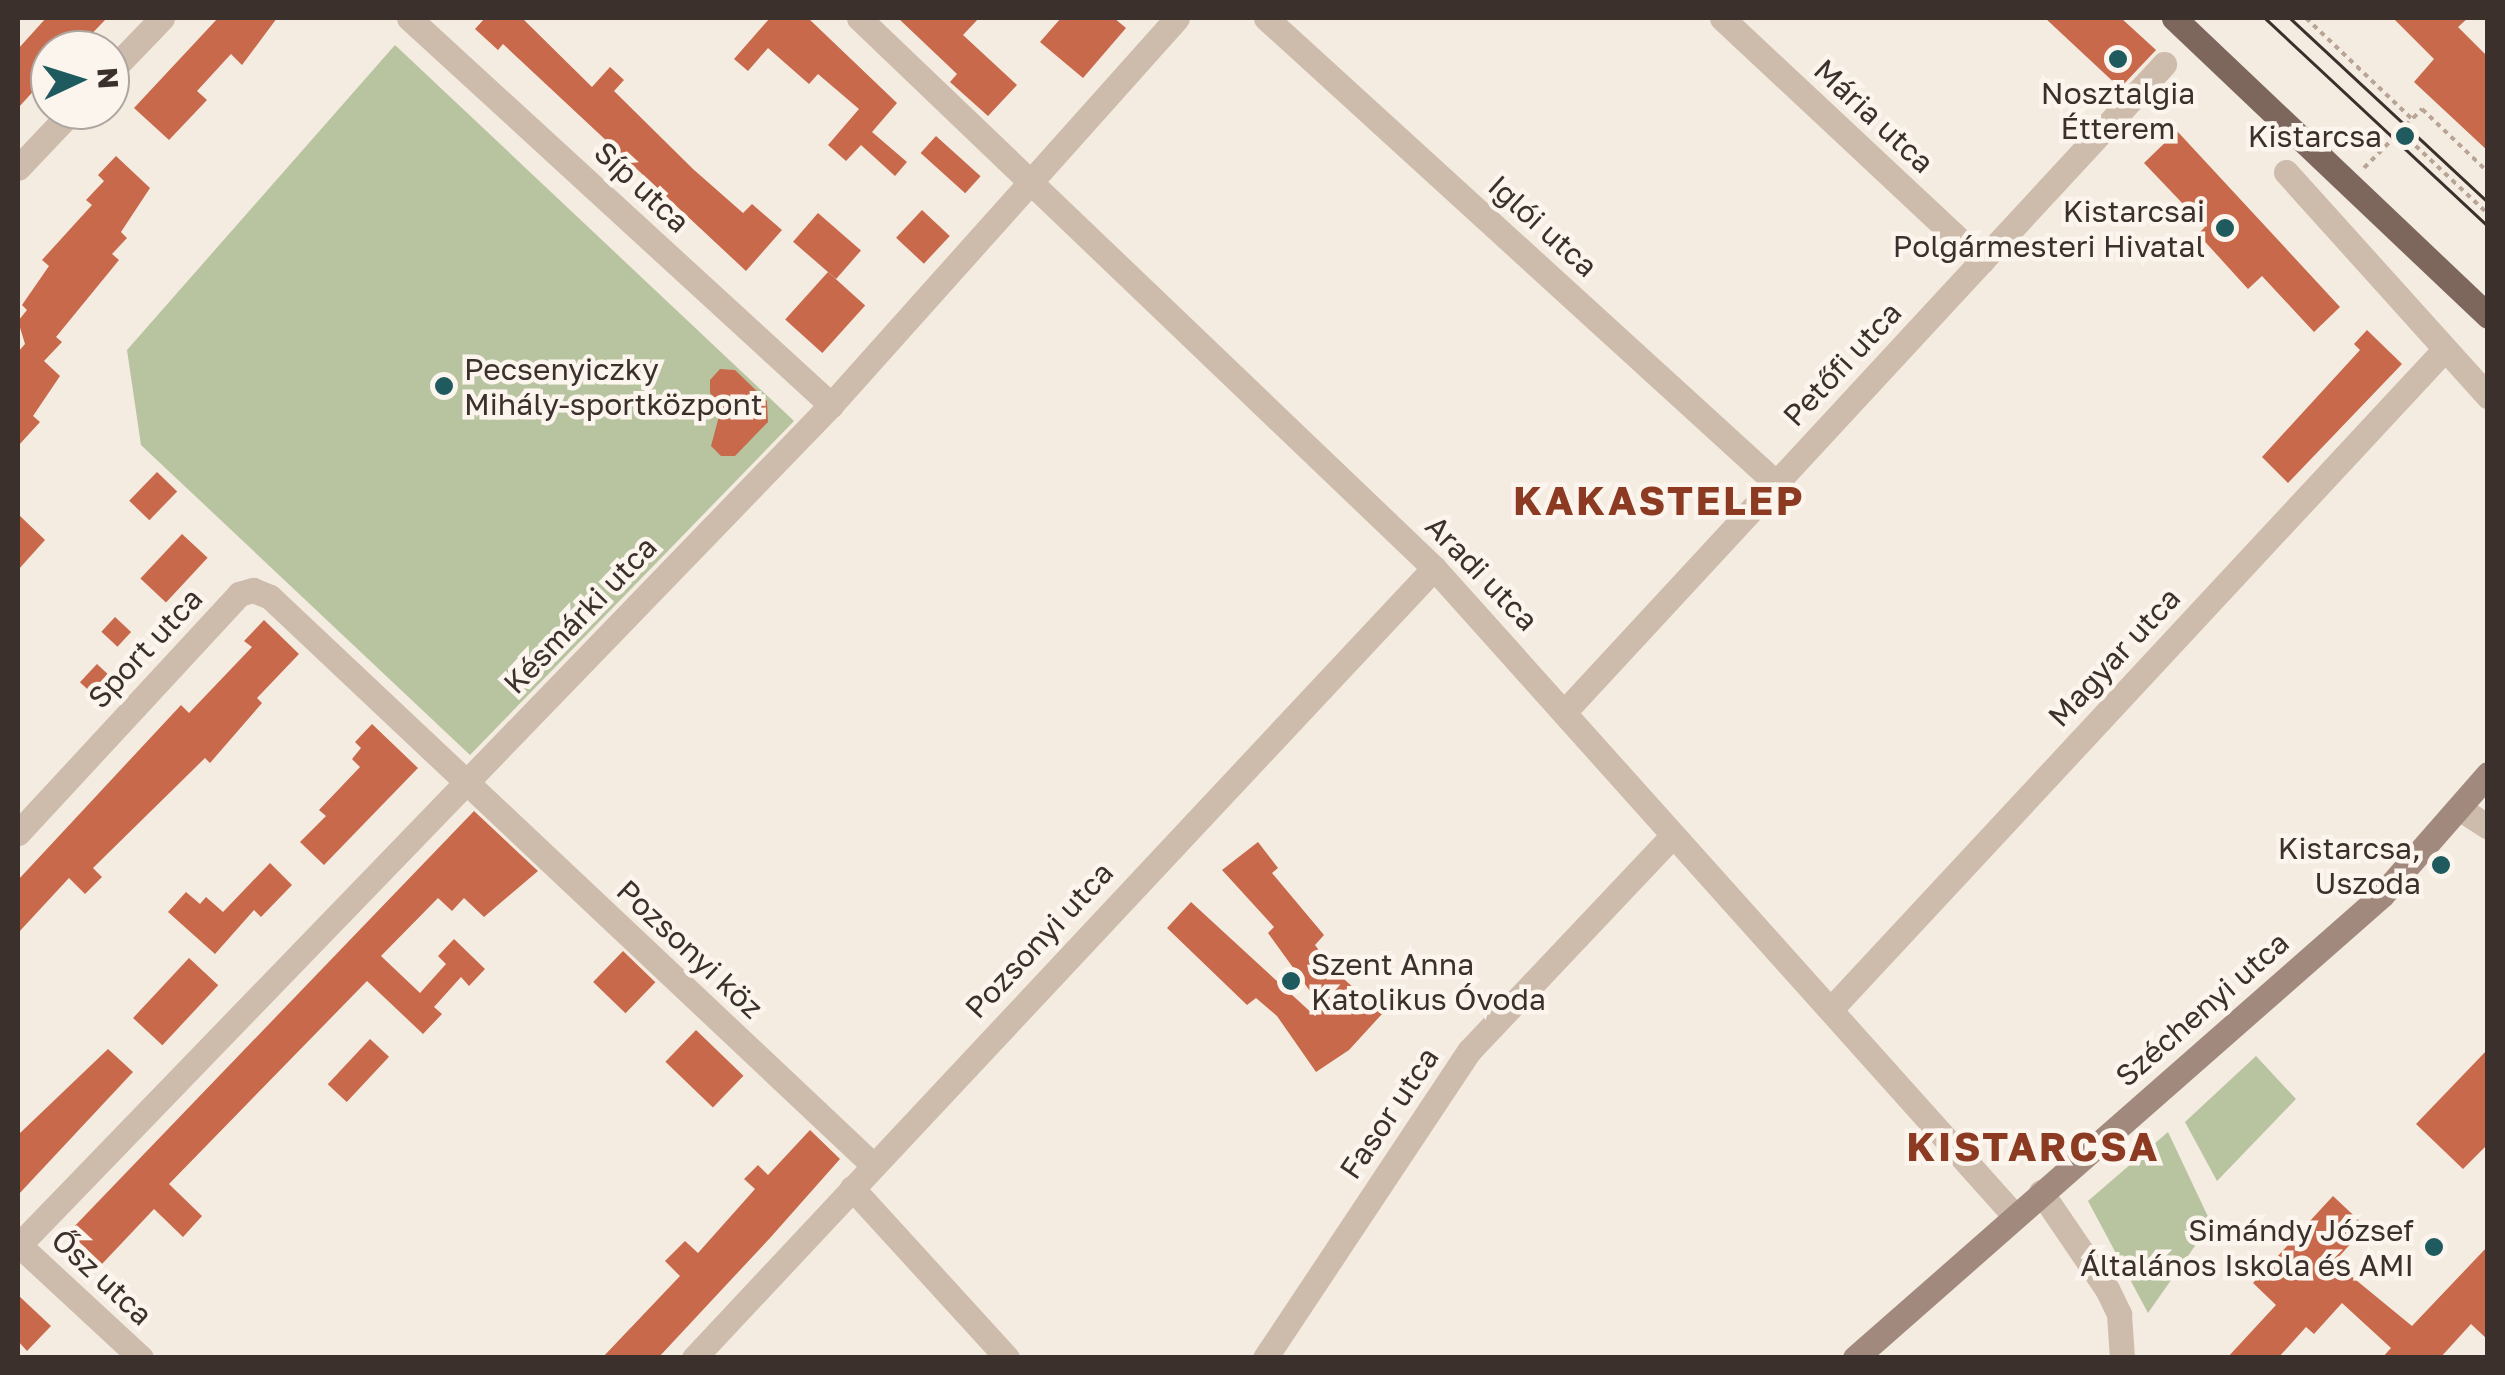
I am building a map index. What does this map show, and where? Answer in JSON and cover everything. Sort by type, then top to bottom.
[{"type":"main road","points":[[2174,18],[2488,316]]},
{"type":"main road","name":"Széchenyi utca","points":[[1855,1358],[2382,896],[2462,810],[2488,774]]},
{"type":"street","points":[[130,51],[162,18]]},
{"type":"street","name":"Síp utca","points":[[409,18],[830,405]]},
{"type":"street","name":"Aradi utca","points":[[859,18],[1434,568],[1568,709],[1672,836],[2014,1215]]},
{"type":"street","name":"Késmárki utca","points":[[18,1246],[830,405],[1177,18]]},
{"type":"street","name":"Iglói utca","points":[[1266,18],[1775,482]]},
{"type":"street","name":"Mária utca","points":[[1722,18],[1982,262]]},
{"type":"street","name":"Petőfi utca","points":[[1568,709],[2164,64]]},
{"type":"street","points":[[18,168],[54,130]]},
{"type":"street","points":[[2286,172],[2488,396]]},
{"type":"street","name":"Magyar utca","points":[[1831,1009],[2444,350]]},
{"type":"street","name":"Pozsonyi utca","points":[[694,1358],[1434,568]]},
{"type":"street","name":"Sport utca","points":[[18,833],[239,594],[253,590],[270,596],[464,780]]},
{"type":"street","name":"Pozsonyi köz","points":[[464,780],[873,1165]]},
{"type":"street","points":[[2462,810],[2488,827]]},
{"type":"street","name":"Fasor utca","points":[[1264,1358],[1469,1051],[1672,836]]},
{"type":"street","points":[[852,1188],[1007,1358]]},
{"type":"street","points":[[2041,1192],[2106,1289],[2118,1314],[2122,1358]]},
{"type":"street","name":"Ősz utca","points":[[18,1246],[141,1358]]},
{"type":"path","points":[[2307,18],[2412,120]]},
{"type":"path","points":[[2348,183],[2422,110],[2488,172]]},
{"type":"path","points":[[2401,132],[2488,214]]},
{"type":"green space","name":"Pecsenyiczky Mihály-sportközpont","points":[[395,45],[794,421],[470,755],[141,445],[127,350]]},
{"type":"green space","points":[[2256,1056],[2296,1099],[2217,1181],[2185,1122]]},
{"type":"green space","points":[[2168,1132],[2211,1223],[2148,1313],[2088,1201]]},
{"type":"building","points":[[46,18],[107,18],[95,30],[35,30]]},
{"type":"building","points":[[218,18],[277,18],[242,65],[231,54],[197,91],[207,100],[169,140],[134,108]]},
{"type":"building","points":[[485,18],[522,18],[592,87],[610,67],[624,80],[614,91],[693,169],[743,213],[752,204],[782,230],[746,271],[503,44],[498,50],[475,29]]},
{"type":"building","points":[[770,18],[808,18],[897,103],[872,132],[907,162],[895,176],[861,145],[846,161],[828,145],[859,109],[818,74],[809,84],[768,48],[748,71],[734,59]]},
{"type":"building","points":[[898,18],[979,18],[963,35],[1017,85],[988,116],[950,82],[957,74]]},
{"type":"building","points":[[1061,18],[1114,18],[1126,28],[1083,78],[1040,42]]},
{"type":"building","points":[[2045,18],[2121,18],[2156,50],[2120,88]]},
{"type":"building","points":[[2393,18],[2468,18],[2458,27],[2488,57],[2488,151],[2414,82],[2434,59]]},
{"type":"building","points":[[30,36],[30,95],[18,108],[18,49]]},
{"type":"building","points":[[2177,131],[2340,307],[2314,332],[2262,276],[2248,289],[2198,234],[2205,227],[2144,163]]},
{"type":"building","points":[[936,136],[981,176],[965,193],[921,153]]},
{"type":"building","points":[[116,156],[150,188],[121,232],[127,238],[112,254],[119,260],[56,337],[62,342],[44,361],[60,376],[33,416],[40,422],[18,446],[18,352],[25,344],[18,321],[27,310],[22,305],[49,266],[42,260],[92,205],[86,200],[104,181],[98,175]]},
{"type":"building","points":[[922,210],[950,236],[924,264],[896,238]]},
{"type":"building","points":[[818,213],[861,250],[836,279],[793,242]]},
{"type":"building","points":[[828,272],[865,305],[822,353],[785,320]]},
{"type":"building","points":[[2367,330],[2402,364],[2288,483],[2262,457],[2360,350],[2354,344]]},
{"type":"building","points":[[720,369],[735,370],[767,401],[768,422],[735,456],[721,456],[711,446],[722,405],[710,393],[710,380]]},
{"type":"building","points":[[157,472],[177,491],[149,520],[129,501]]},
{"type":"building","points":[[18,514],[45,540],[18,570]]},
{"type":"building","points":[[182,534],[208,558],[166,602],[140,579]]},
{"type":"building","points":[[115,617],[131,632],[117,647],[101,632]]},
{"type":"building","points":[[264,620],[299,654],[257,698],[262,703],[210,763],[205,758],[93,868],[102,877],[85,894],[69,878],[18,933],[18,880],[181,705],[189,713],[252,647],[244,641]]},
{"type":"building","points":[[97,664],[115,681],[98,699],[80,682]]},
{"type":"building","points":[[372,724],[418,768],[324,865],[300,842],[326,816],[319,810],[360,767],[352,759],[361,748],[355,742]]},
{"type":"building","points":[[474,811],[538,871],[484,917],[464,898],[452,911],[438,898],[381,956],[420,993],[446,964],[438,956],[454,939],[485,969],[469,986],[461,977],[434,1007],[442,1014],[423,1034],[367,981],[169,1184],[202,1216],[183,1237],[154,1209],[102,1264],[69,1232]]},
{"type":"building","points":[[1258,842],[1278,868],[1272,873],[1324,935],[1315,945],[1332,968],[1382,1014],[1349,1050],[1316,1072],[1277,1016],[1256,998],[1247,1005],[1167,928],[1191,902],[1315,1016],[1323,1009],[1268,933],[1274,927],[1222,870]]},
{"type":"building","points":[[270,863],[292,885],[261,917],[254,910],[215,954],[168,912],[186,892],[200,904],[206,897],[223,912]]},
{"type":"building","points":[[623,951],[655,982],[625,1013],[593,982]]},
{"type":"building","points":[[189,958],[218,985],[162,1045],[133,1018]]},
{"type":"building","points":[[696,1030],[743,1076],[713,1107],[665,1062]]},
{"type":"building","points":[[370,1039],[389,1057],[347,1102],[328,1084]]},
{"type":"building","points":[[108,1049],[133,1072],[18,1195],[18,1135]]},
{"type":"building","points":[[2488,1049],[2488,1144],[2463,1169],[2416,1124]]},
{"type":"building","points":[[810,1130],[840,1159],[770,1238],[658,1358],[602,1358],[680,1276],[665,1261],[685,1241],[698,1253],[755,1189],[744,1179],[758,1165],[768,1175]]},
{"type":"building","points":[[2333,1196],[2366,1227],[2334,1262],[2412,1326],[2488,1246],[2488,1340],[2471,1324],[2440,1358],[2382,1358],[2391,1348],[2342,1303],[2314,1334],[2306,1327],[2278,1358],[2227,1358],[2276,1305],[2253,1283]]},
{"type":"building","points":[[18,1295],[51,1326],[27,1351],[18,1341]]},
{"type":"tram line","points":[[2265,18],[2488,226]]},
{"type":"tram line","points":[[2290,18],[2488,202]]},
{"type":"place","name":"Nosztalgia Étterem","points":[[2118,59]]},
{"type":"place","name":"Kistarcsa","points":[[2405,136]]},
{"type":"place","name":"Kistarcsai Polgármesteri Hivatal","points":[[2225,228]]},
{"type":"place","name":"Pecsenyiczky Mihály-sportközpont","points":[[444,386]]},
{"type":"place","name":"Kistarcsa, Uszoda","points":[[2441,865]]},
{"type":"place","name":"Szent Anna Katolikus Óvoda","points":[[1291,981]]},
{"type":"place","name":"Simándy József Általános Iskola és AMI","points":[[2434,1247]]},
{"type":"district","name":"KAKASTELEP","points":[[1659,500]]},
{"type":"district","name":"KISTARCSA","points":[[2033,1146]]}]
